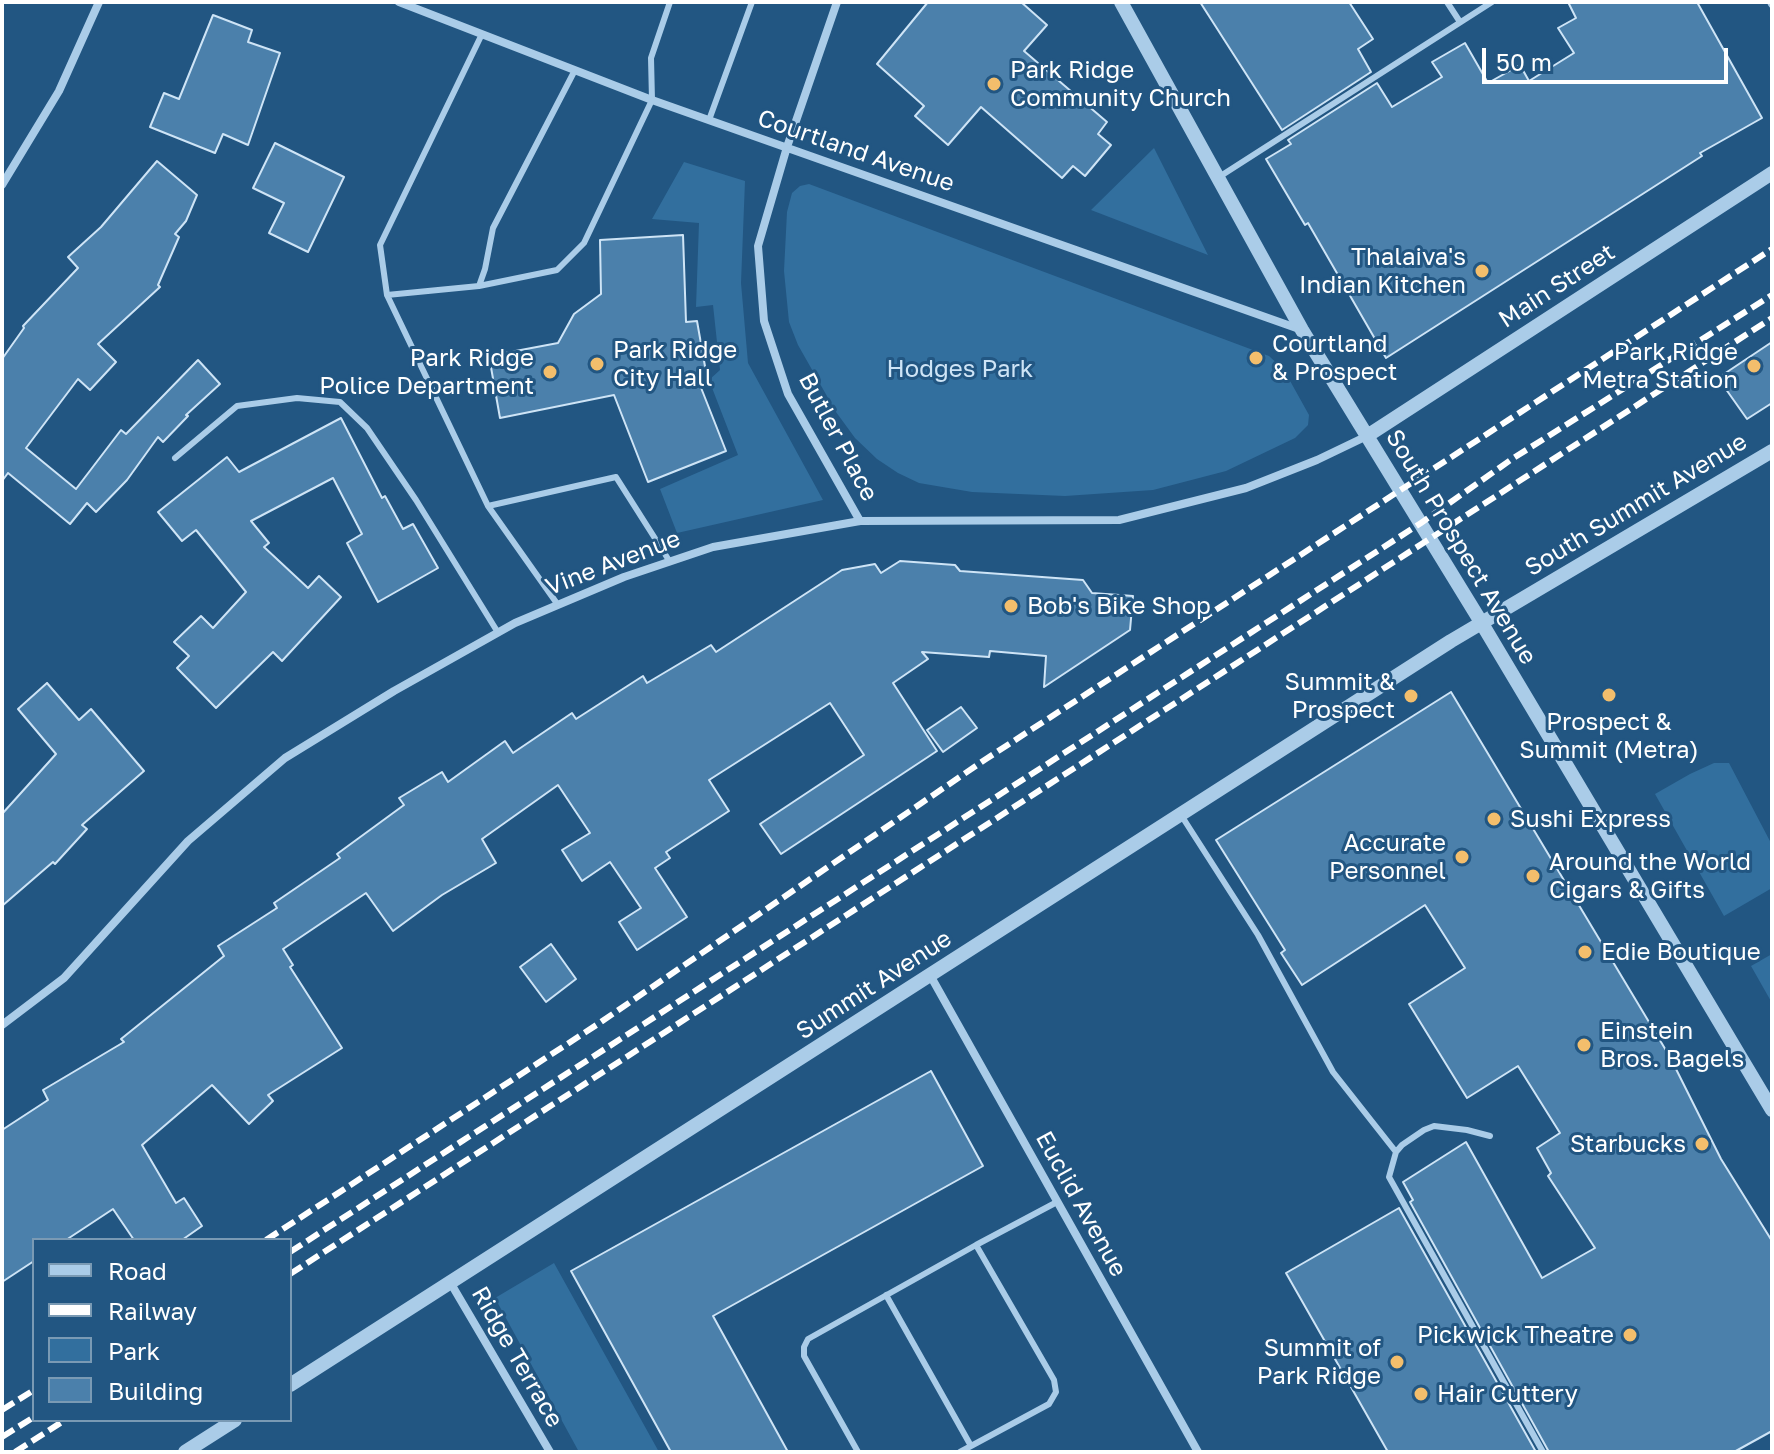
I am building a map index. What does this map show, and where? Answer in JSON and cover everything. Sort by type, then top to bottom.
[{"type":"street","points":[[2,185],[59,91],[99,2]]},
{"type":"street","name":"Courtland Avenue","points":[[399,2],[652,100],[1302,330]]},
{"type":"street","name":"Butler Place","points":[[837,2],[787,147],[758,246],[764,321],[788,394],[860,521]]},
{"type":"street","name":"South Prospect Avenue","points":[[1121,2],[1302,330],[1481,622],[1772,1110]]},
{"type":"street","name":"Main Street","points":[[1367,436],[1772,173]]},
{"type":"street","name":"Vine Avenue","points":[[2,1025],[64,978],[188,841],[285,758],[497,631],[713,547],[860,521],[1119,520],[1246,488],[1367,436]]},
{"type":"street","name":"South Summit Avenue","points":[[1481,622],[1772,451]]},
{"type":"street","name":"Summit Avenue","points":[[292,1384],[1481,622]]},
{"type":"street","name":"Euclid Avenue","points":[[930,975],[1198,1452]]},
{"type":"street","name":"Ridge Terrace","points":[[450,1282],[550,1452]]},
{"type":"street","points":[[185,1452],[232,1422]]},
{"type":"lane","points":[[387,295],[479,286],[557,270],[584,243],[652,100],[651,58],[670,2]]},
{"type":"lane","points":[[709,120],[752,2]]},
{"type":"lane","points":[[1447,2],[1460,22]]},
{"type":"lane","points":[[1219,177],[1492,2]]},
{"type":"lane","points":[[482,34],[380,245],[387,295],[488,506],[558,605]]},
{"type":"lane","points":[[479,286],[493,228],[575,70]]},
{"type":"lane","points":[[175,458],[237,406],[297,398],[340,402],[367,428],[416,500],[497,631]]},
{"type":"lane","points":[[488,506],[616,477],[670,562]]},
{"type":"lane","points":[[1181,815],[1258,935],[1333,1072],[1396,1152]]},
{"type":"lane","points":[[1490,1136],[1434,1126],[1413,1137],[1396,1152],[1389,1177],[1543,1452]]},
{"type":"lane","points":[[858,1452],[804,1356],[808,1339],[1057,1202]]},
{"type":"lane","points":[[960,1452],[1049,1404],[1056,1392],[1054,1380],[976,1245]]},
{"type":"lane","points":[[886,1295],[971,1446]]},
{"type":"green space","points":[[1154,148],[1208,255],[1091,210]]},
{"type":"green space","points":[[684,162],[745,181],[741,283],[748,363],[823,500],[677,533],[660,489],[738,455],[709,380],[720,370],[713,305],[696,307],[699,223],[652,219]]},
{"type":"green space","name":"Hodges Park","points":[[809,184],[1269,356],[1284,370],[1309,415],[1308,425],[1295,438],[1226,471],[1153,490],[1065,496],[972,492],[919,483],[898,473],[855,438],[836,412],[798,345],[789,322],[784,271],[787,212],[792,193],[800,186]]},
{"type":"green space","points":[[1714,763],[1729,763],[1772,845],[1772,888],[1724,916],[1655,794]]},
{"type":"green space","points":[[1772,954],[1772,1003],[1751,966]]},
{"type":"green space","points":[[554,1263],[659,1452],[579,1452],[495,1298]]},
{"type":"building","name":"Park Ridge Community Church","points":[[928,2],[1021,2],[1047,25],[1024,51],[1107,122],[1098,134],[1111,145],[1085,176],[1073,166],[1062,178],[981,107],[948,145],[915,116],[924,106],[877,64]]},
{"type":"building","points":[[1200,2],[1349,2],[1373,39],[1358,49],[1371,72],[1282,130]]},
{"type":"building","points":[[1568,2],[1697,2],[1762,118],[1700,153],[1702,156],[1386,358],[1308,223],[1305,225],[1266,159],[1291,144],[1288,140],[1377,83],[1392,107],[1442,77],[1432,62],[1465,43],[1488,83],[1520,65],[1529,81],[1574,53],[1558,28],[1576,18]]},
{"type":"building","points":[[213,15],[252,30],[248,42],[280,53],[248,145],[223,134],[215,153],[150,127],[164,93],[179,99]]},
{"type":"building","points":[[275,143],[344,177],[308,252],[269,233],[284,203],[253,188]]},
{"type":"building","points":[[157,161],[197,195],[186,221],[175,234],[179,237],[158,285],[160,287],[98,344],[116,362],[90,390],[78,379],[26,448],[76,489],[121,430],[126,434],[198,360],[220,384],[186,415],[163,442],[158,437],[127,480],[96,512],[87,503],[70,524],[8,473],[2,481],[2,359],[23,326],[78,268],[68,257],[101,227]]},
{"type":"building","name":"Park Ridge City Hall","points":[[683,235],[686,322],[697,321],[706,372],[696,375],[726,451],[648,482],[614,395],[500,418],[489,356],[558,343],[574,314],[601,294],[600,240]]},
{"type":"building","name":"Park Ridge Metra Station","points":[[1772,342],[1772,403],[1747,419],[1718,378]]},
{"type":"building","points":[[341,418],[382,498],[385,496],[403,529],[413,524],[438,568],[378,602],[347,543],[362,534],[333,478],[251,521],[269,543],[264,547],[308,588],[319,576],[341,597],[282,661],[273,652],[216,708],[177,668],[189,656],[174,642],[201,616],[213,628],[246,592],[196,530],[182,541],[158,512],[227,457],[239,472]]},
{"type":"building","points":[[900,561],[955,565],[960,571],[1083,580],[1092,593],[1133,596],[1130,630],[1044,687],[1046,656],[990,651],[989,657],[922,652],[928,659],[893,683],[937,751],[781,854],[760,824],[864,755],[830,703],[709,780],[729,811],[666,852],[670,858],[655,868],[687,917],[637,950],[619,922],[641,908],[610,862],[582,881],[562,850],[590,833],[558,785],[482,839],[496,863],[442,895],[393,931],[366,893],[283,949],[293,965],[290,967],[342,1048],[268,1095],[273,1101],[249,1124],[212,1085],[142,1145],[176,1203],[184,1198],[202,1226],[185,1238],[133,1238],[113,1209],[69,1238],[32,1238],[32,1262],[2,1282],[2,1130],[48,1100],[43,1090],[124,1042],[121,1039],[224,956],[218,946],[277,908],[274,903],[340,858],[337,854],[404,805],[399,798],[442,772],[448,782],[505,741],[513,753],[572,713],[576,719],[643,676],[647,683],[711,645],[716,652],[842,570],[875,564],[881,573]]},
{"type":"building","points":[[47,683],[79,720],[91,709],[144,771],[82,825],[87,829],[55,864],[53,862],[2,906],[2,814],[56,754],[18,709]]},
{"type":"building","points":[[1451,692],[1670,1057],[1721,1159],[1772,1241],[1772,1431],[1734,1452],[1549,1452],[1410,1202],[1413,1200],[1403,1182],[1466,1142],[1542,1278],[1595,1248],[1548,1176],[1551,1173],[1537,1148],[1560,1133],[1518,1066],[1467,1098],[1409,1004],[1465,968],[1425,905],[1302,985],[1281,953],[1285,950],[1216,840]]},
{"type":"building","points":[[961,707],[977,728],[943,752],[927,730]]},
{"type":"building","points":[[551,944],[576,979],[546,1002],[520,967]]},
{"type":"building","points":[[931,1071],[983,1166],[713,1316],[788,1452],[671,1452],[571,1271]]},
{"type":"building","name":"Summit of Park Ridge","points":[[1399,1208],[1536,1452],[1388,1452],[1286,1273]]},
{"type":"railway","points":[[269,1238],[598,1024],[986,759],[1772,249]]},
{"type":"railway","points":[[292,1251],[1421,523],[1512,459],[1772,295]]},
{"type":"railway","points":[[292,1273],[1772,318]]},
{"type":"railway","points":[[2,1410],[32,1391]]},
{"type":"railway","points":[[2,1437],[32,1418]]},
{"type":"railway","points":[[15,1452],[62,1422]]},
{"type":"place","name":"Park Ridge Community Church","points":[[994,84]]},
{"type":"place","name":"Thalaiva's Indian Kitchen","points":[[1482,271]]},
{"type":"place","name":"Courtland & Prospect","points":[[1256,358]]},
{"type":"place","name":"Park Ridge City Hall","points":[[597,364]]},
{"type":"place","name":"Park Ridge Metra Station","points":[[1754,366]]},
{"type":"place","name":"Park Ridge Police Department","points":[[550,372]]},
{"type":"place","name":"Bob's Bike Shop","points":[[1011,606]]},
{"type":"place","name":"Prospect & Summit (Metra)","points":[[1609,695]]},
{"type":"place","name":"Summit & Prospect","points":[[1411,696]]},
{"type":"place","name":"Sushi Express","points":[[1494,819]]},
{"type":"place","name":"Accurate Personnel","points":[[1462,857]]},
{"type":"place","name":"Around the World Cigars & Gifts","points":[[1533,876]]},
{"type":"place","name":"Edie Boutique","points":[[1585,952]]},
{"type":"place","name":"Einstein Bros. Bagels","points":[[1584,1045]]},
{"type":"place","name":"Starbucks","points":[[1702,1144]]},
{"type":"place","name":"Pickwick Theatre","points":[[1630,1335]]},
{"type":"place","name":"Summit of Park Ridge","points":[[1397,1362]]},
{"type":"place","name":"Hair Cuttery","points":[[1421,1394]]}]
